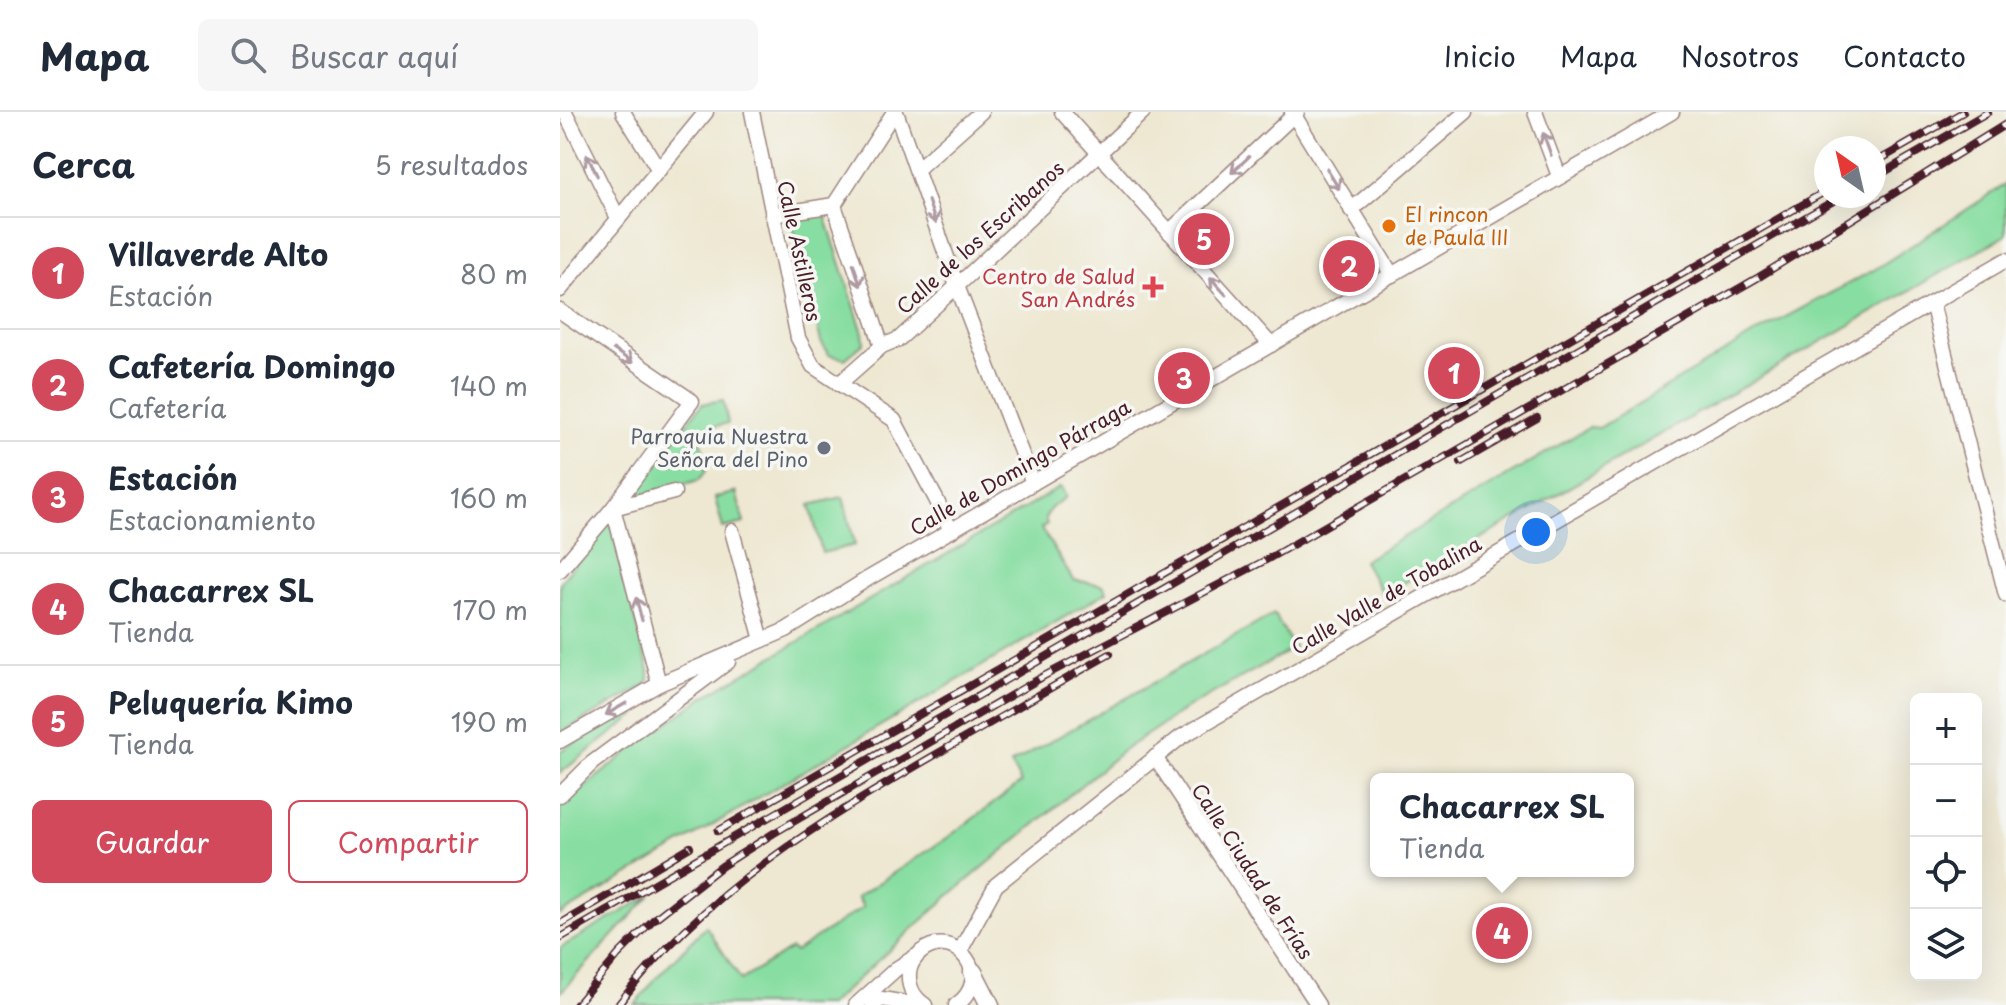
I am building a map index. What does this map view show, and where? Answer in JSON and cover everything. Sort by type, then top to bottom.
[{"type":"main road","points":[[973,972],[990,1005]]},
{"type":"street","points":[[565,112],[618,218]]},
{"type":"street","points":[[623,112],[659,170]]},
{"type":"street","points":[[560,290],[706,112]]},
{"type":"street","name":"Calle Astilleros","points":[[752,112],[798,338],[813,366],[894,420],[951,531]]},
{"type":"street","points":[[772,215],[834,205],[895,112]]},
{"type":"street","points":[[895,112],[957,286],[1033,483]]},
{"type":"street","points":[[917,169],[981,112]]},
{"type":"street","points":[[1062,112],[1271,345]]},
{"type":"street","name":"Calle de los Escribanos","points":[[839,384],[882,346],[899,339],[1143,112]]},
{"type":"street","points":[[1351,210],[1466,112]]},
{"type":"street","points":[[1535,112],[1559,176]]},
{"type":"street","name":"Calle de Domingo Párraga","points":[[560,741],[659,684],[786,630],[1672,112]]},
{"type":"street","points":[[1169,232],[1294,113],[1392,275]]},
{"type":"street","points":[[834,205],[882,346]]},
{"type":"street","name":"Calle Valle de Tobalina","points":[[960,951],[996,885],[1181,737],[2006,260]]},
{"type":"street","points":[[1932,303],[2006,595]]},
{"type":"street","points":[[560,311],[692,401],[613,508],[560,570]]},
{"type":"street","points":[[613,508],[674,492]]},
{"type":"street","points":[[613,508],[659,684]]},
{"type":"street","points":[[732,531],[762,640]]},
{"type":"street","name":"Calle de Domingo Párraga","points":[[560,795],[592,763],[653,715],[762,640]]},
{"type":"street","name":"Calle Ciudad de Frías","points":[[1155,757],[1318,1005]]},
{"type":"street","name":"Calle de Domingo Párraga","points":[[560,782],[592,763]]},
{"type":"street","points":[[856,1005],[896,969],[926,949],[942,945],[960,951],[973,972],[970,992],[956,1005]]},
{"type":"street","points":[[915,957],[910,967],[909,982],[912,993],[925,1005]]},
{"type":"street","points":[[873,1005],[882,999],[917,1005]]},
{"type":"green space","points":[[2006,184],[2006,235],[1383,595],[1363,561],[1590,427],[1599,428],[1752,335],[1874,270]]},
{"type":"green space","points":[[824,212],[863,333],[864,343],[845,359],[829,355],[821,342],[791,219]]},
{"type":"green space","points":[[723,400],[728,423],[700,430],[706,471],[699,480],[632,498],[631,495],[702,404]]},
{"type":"green space","points":[[1061,487],[1066,497],[1051,508],[1045,518],[1047,524],[1041,528],[1073,580],[1103,585],[1107,592],[560,915],[560,807],[638,744],[704,697]]},
{"type":"green space","points":[[736,492],[744,523],[723,528],[715,498]]},
{"type":"green space","points":[[843,497],[855,545],[822,553],[810,505]]},
{"type":"green space","points":[[608,522],[611,523],[649,680],[644,686],[560,733],[560,583]]},
{"type":"green space","points":[[1274,614],[1294,648],[1190,706],[1121,752],[950,895],[829,1005],[635,1005],[656,978],[706,926],[741,980],[791,949],[795,952],[863,907],[857,897],[947,838],[1021,783],[1011,764]]},
{"type":"green space","points":[[634,709],[636,715],[560,773],[560,751]]},
{"type":"green space","points":[[651,895],[560,993],[560,948]]},
{"type":"railway","points":[[1886,156],[1963,112]]},
{"type":"railway","points":[[1886,171],[1988,112]]},
{"type":"railway","points":[[576,1005],[653,920],[722,866],[774,833],[1044,676],[1266,560],[1759,277],[2006,124]]},
{"type":"railway","points":[[718,831],[1814,198]]},
{"type":"railway","points":[[560,938],[1821,208]]},
{"type":"railway","points":[[1461,462],[1537,418]]},
{"type":"railway","points":[[618,1005],[689,926],[769,860],[856,802],[1110,654]]},
{"type":"railway","points":[[560,924],[690,847]]},
{"type":"place","name":"El rincon de Paula III","points":[[1389,226]]},
{"type":"place","name":"Peluquería Kimo","points":[[1204,239]]},
{"type":"place","name":"Cafetería Domingo","points":[[1349,266]]},
{"type":"place","name":"Centro de Salud San Andrés","points":[[1153,287]]},
{"type":"place","name":"Villaverde Alto","points":[[1454,373]]},
{"type":"place","name":"Estación","points":[[1184,378]]},
{"type":"place","name":"Parroquia Nuestra Señora del Pino","points":[[824,448]]},
{"type":"place","name":"Chacarrex SL","points":[[1502,933]]}]
